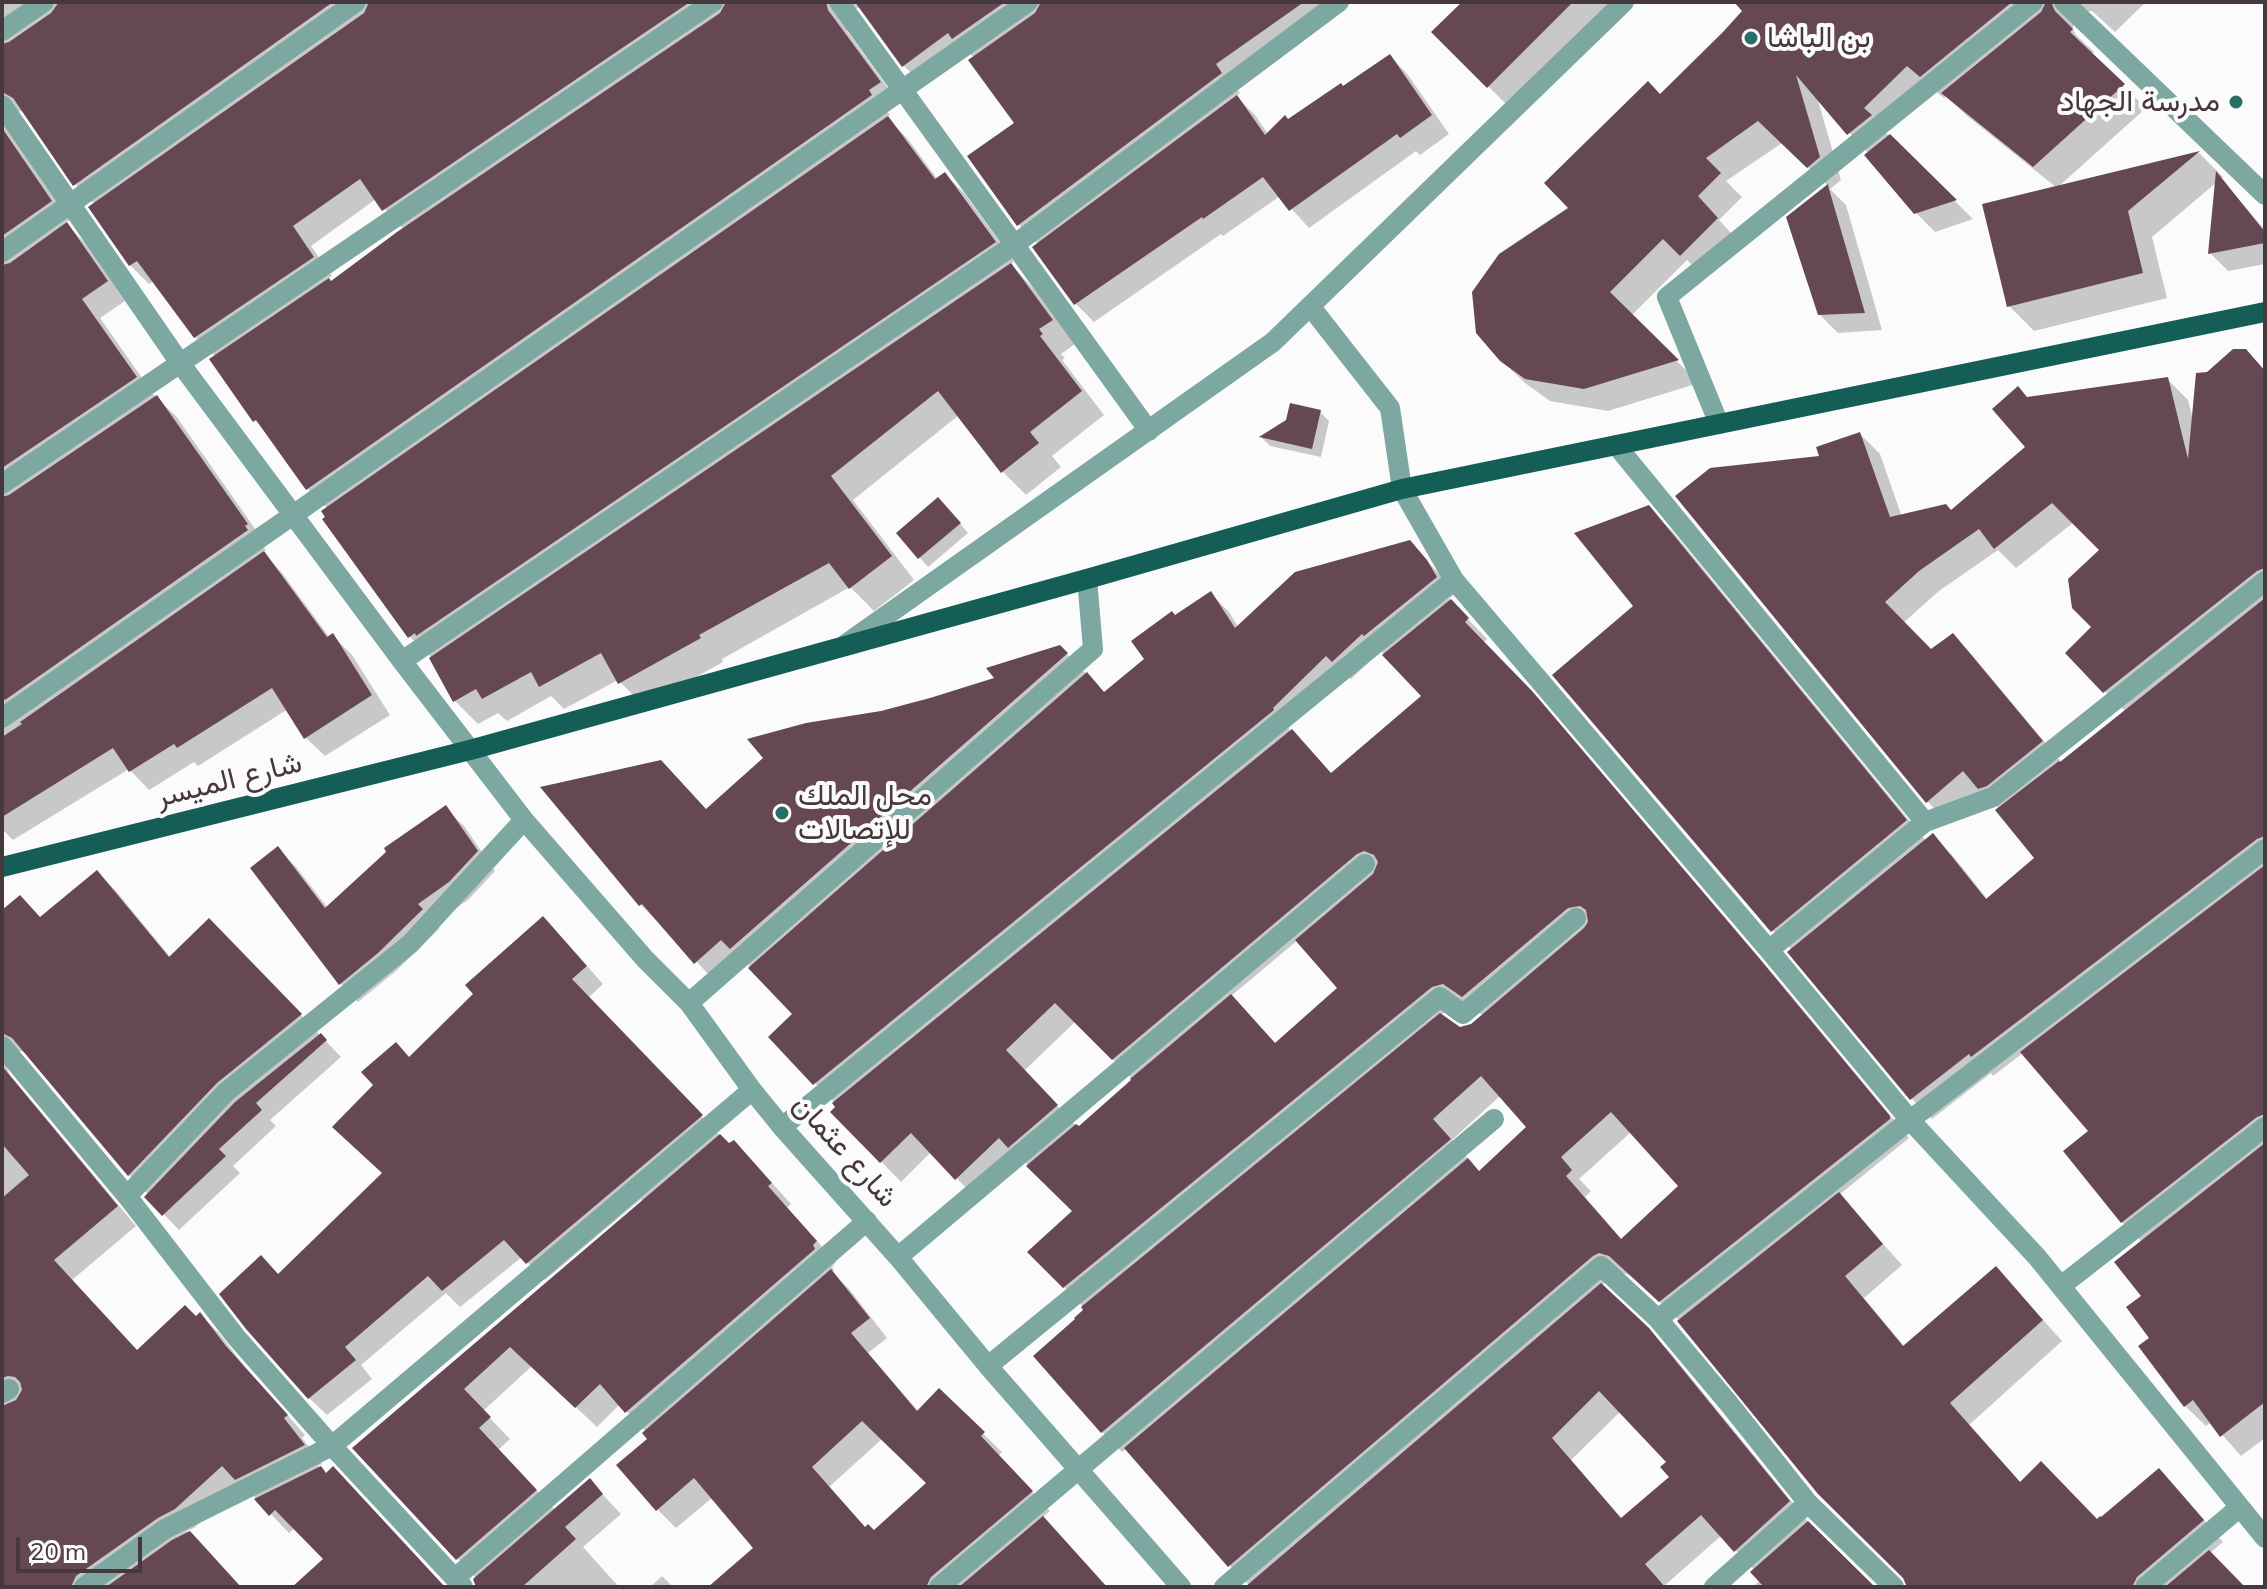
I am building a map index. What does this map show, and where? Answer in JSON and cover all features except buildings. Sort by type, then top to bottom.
[{"type":"main road","name":"شارع الميسر","points":[[2,867],[470,750],[1402,489],[2265,312]]},
{"type":"street","points":[[2,31],[44,2]]},
{"type":"street","points":[[2,252],[356,2]]},
{"type":"street","points":[[2,484],[713,2]]},
{"type":"street","points":[[839,2],[1149,431]]},
{"type":"street","points":[[2,718],[1028,2]]},
{"type":"street","points":[[402,661],[1014,245],[1339,2]]},
{"type":"street","points":[[843,647],[1273,342],[1624,2]]},
{"type":"street","points":[[1719,424],[1667,297],[2033,2]]},
{"type":"street","points":[[2064,2],[2265,195]]},
{"type":"street","name":"شارع عثمان","points":[[2,105],[180,363],[524,820],[645,959],[689,1003],[782,1127],[867,1221],[1077,1470],[1181,1587]]},
{"type":"street","points":[[1310,306],[1390,408],[1402,489],[1454,580],[1910,1120],[2037,1257],[2264,1534]]},
{"type":"street","points":[[1616,445],[1925,822]]},
{"type":"street","points":[[689,1003],[1093,649],[1087,579]]},
{"type":"street","points":[[782,1127],[1454,580]]},
{"type":"street","points":[[1769,950],[1925,822],[1993,797],[2265,581]]},
{"type":"street","points":[[127,1196],[226,1092],[410,944],[524,820]]},
{"type":"street","points":[[1658,1319],[1910,1120],[2265,849]]},
{"type":"street","points":[[898,1257],[1365,864]]},
{"type":"street","points":[[988,1366],[1440,997],[1463,1014],[1576,918]]},
{"type":"street","points":[[2,1046],[127,1196],[236,1337],[459,1582],[867,1221]]},
{"type":"street","points":[[84,1587],[165,1529],[332,1446],[752,1090]]},
{"type":"street","points":[[939,1587],[1494,1119]]},
{"type":"street","points":[[2061,1286],[2265,1127]]},
{"type":"street","points":[[1224,1587],[1601,1266],[1658,1319],[1808,1503],[1894,1587]]},
{"type":"street","points":[[1714,1587],[1808,1503]]},
{"type":"street","points":[[2145,1587],[2240,1507]]},
{"type":"place","name":"بن الباشا","points":[[1751,38]]},
{"type":"place","name":"مدرسة الجهاد","points":[[2236,102]]},
{"type":"place","name":"محل الملك للإتصالات","points":[[782,813]]}]
